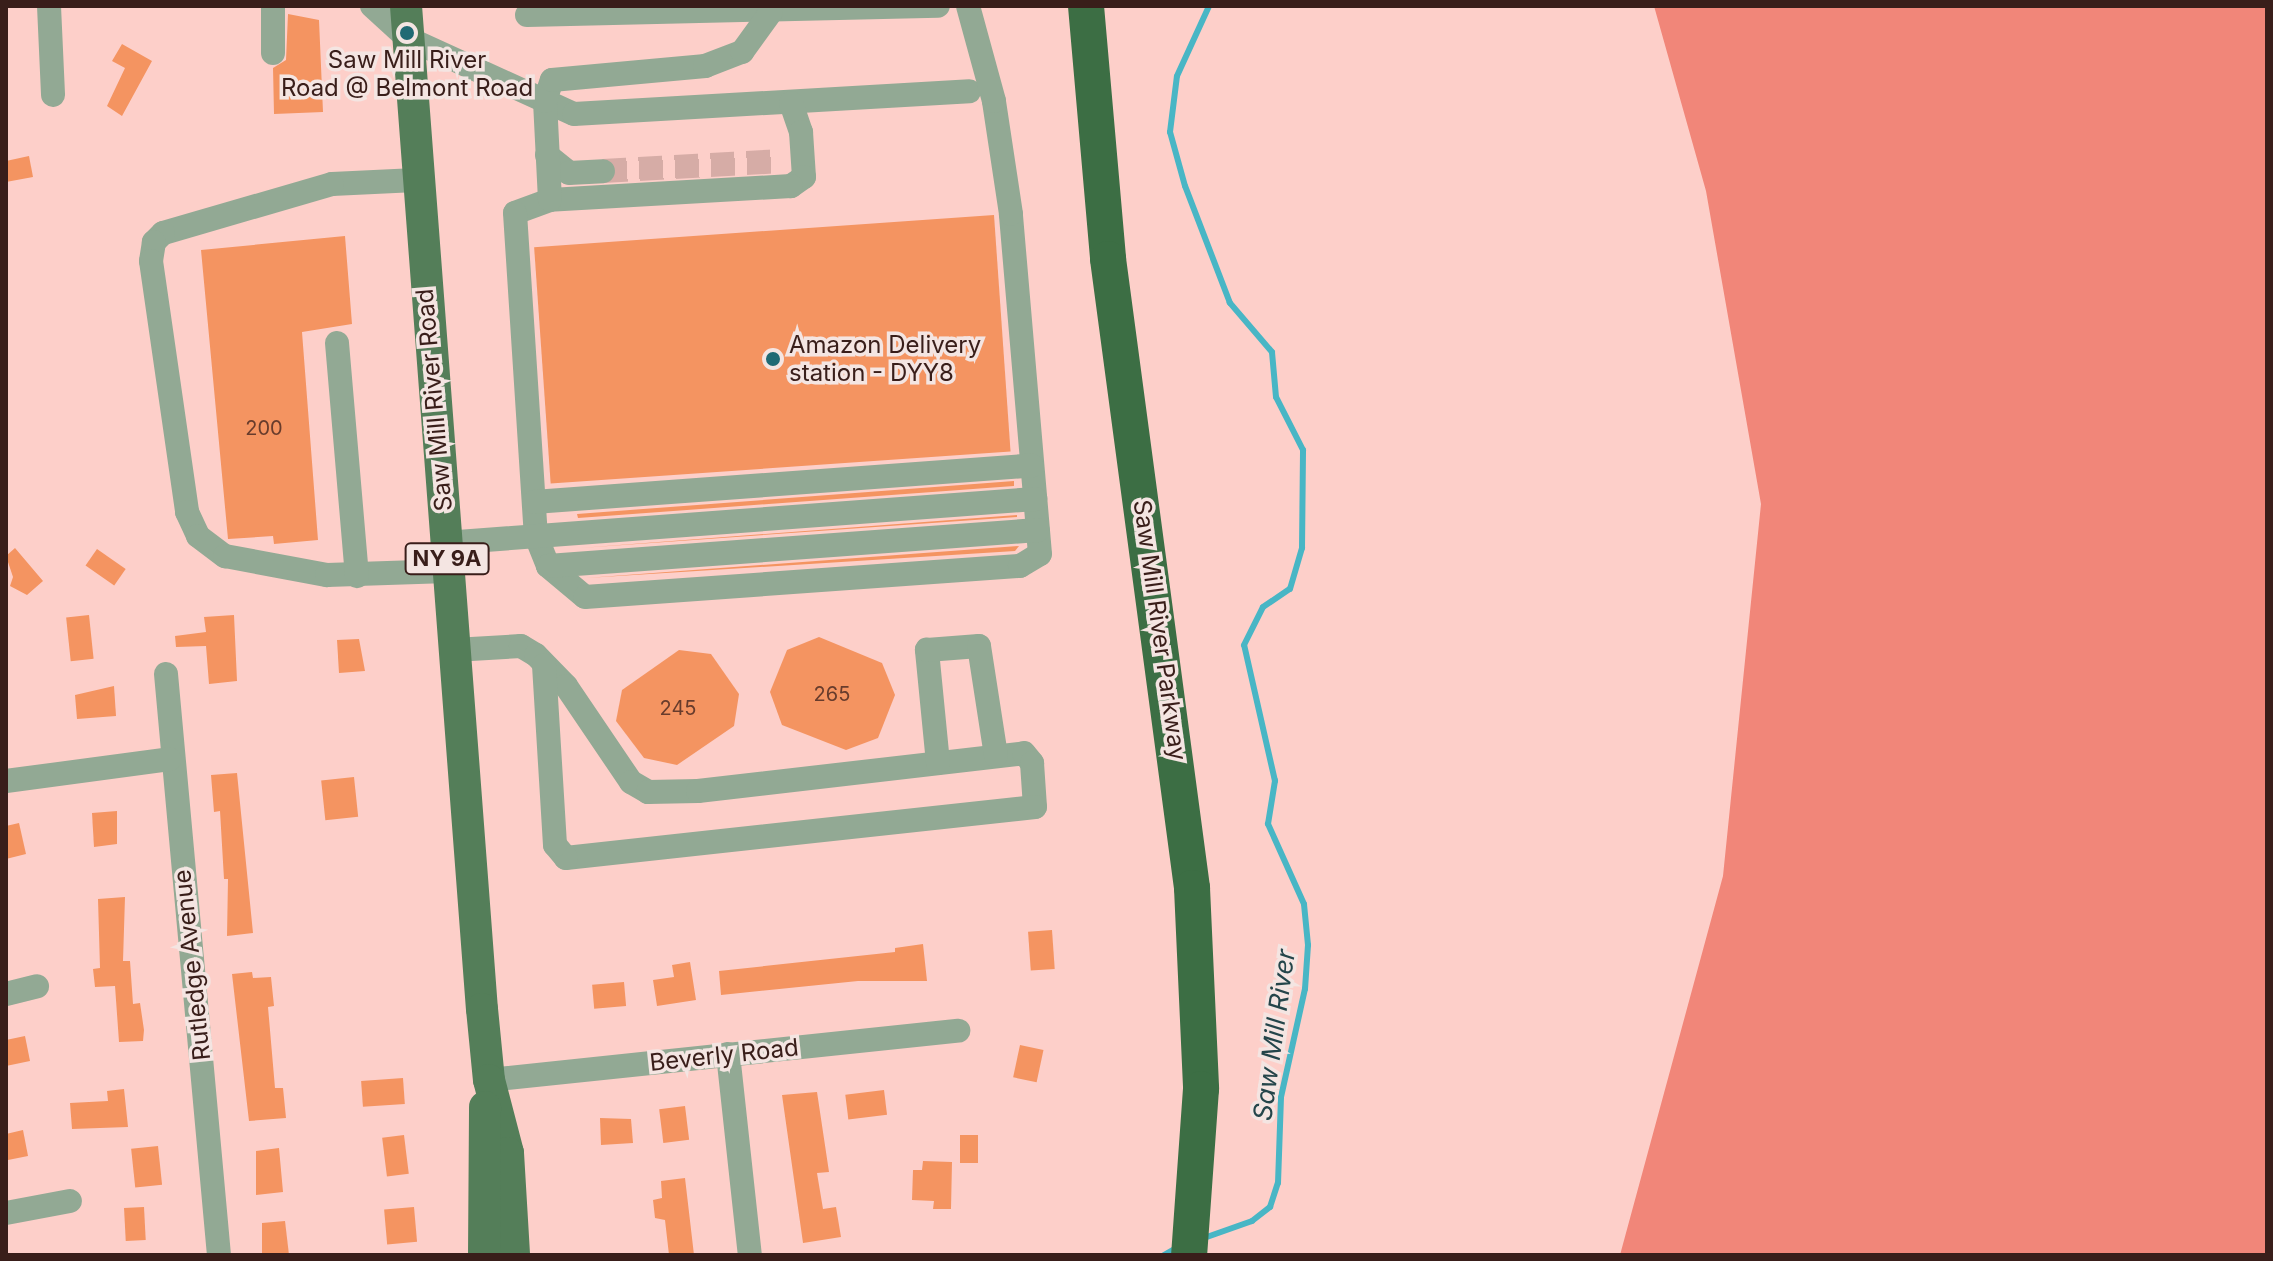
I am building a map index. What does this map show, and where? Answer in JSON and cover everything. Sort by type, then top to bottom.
[{"type":"highway","name":"Saw Mill River Parkway","points":[[1086,6],[1108,259],[1192,888],[1201,1055],[1200,1230],[1213,1255]]},
{"type":"highway","name":"Saw Mill River Parkway","points":[[1109,6],[1131,258],[1215,890],[1224,1058],[1200,1230]]},
{"type":"main road","name":"Saw Mill River Road","points":[[406,6],[416,180],[489,1080],[484,1255]]},
{"type":"main road","name":"Saw Mill River Road","points":[[489,1080],[508,1153],[514,1255]]},
{"type":"street","points":[[49,6],[53,95]]},
{"type":"street","points":[[273,6],[273,53]]},
{"type":"street","points":[[372,6],[407,38],[574,114],[969,91]]},
{"type":"street","points":[[527,15],[938,6]]},
{"type":"street","points":[[791,103],[792,160],[804,177],[791,186],[550,200],[522,206],[513,226],[536,536],[548,566],[585,597],[1020,566],[1039,542],[1011,214],[994,101],[968,6]]},
{"type":"street","points":[[550,200],[545,101],[552,80],[568,76],[705,66],[742,52],[771,12]]},
{"type":"street","points":[[547,155],[569,173],[603,171]]},
{"type":"street","points":[[416,180],[332,184],[163,233],[154,242],[151,261],[187,512],[198,536],[225,556],[357,576],[536,536],[1035,499]]},
{"type":"street","points":[[337,343],[357,576]]},
{"type":"street","points":[[534,502],[1032,465]]},
{"type":"street","points":[[548,566],[1039,542]]},
{"type":"street","points":[[454,650],[521,646],[544,665],[566,686],[631,782],[648,792],[698,791],[1024,753],[1032,763],[1035,807],[566,858],[555,845],[544,665]]},
{"type":"street","points":[[938,763],[927,650],[979,646],[996,756]]},
{"type":"street","name":"Rutledge Avenue","points":[[166,674],[170,759],[219,1255]]},
{"type":"street","points":[[6,781],[170,759]]},
{"type":"street","points":[[6,994],[37,986]]},
{"type":"street","name":"Beverly Road","points":[[489,1080],[958,1031]]},
{"type":"street","points":[[728,1054],[750,1255]]},
{"type":"street","points":[[6,1213],[70,1201]]},
{"type":"shaded area","points":[[1654,6],[2267,6],[2267,1255],[1620,1255],[1723,876],[1761,504],[1706,191]]},
{"type":"building","points":[[288,14],[319,20],[323,112],[274,114],[273,68],[286,60]]},
{"type":"building","points":[[122,44],[152,61],[122,116],[107,106],[125,68],[112,61]]},
{"type":"building","points":[[29,156],[33,177],[6,182],[6,161]]},
{"type":"building","name":"Amazon Delivery station - DYY8","points":[[994,215],[1011,451],[551,484],[534,247]]},
{"type":"building","points":[[345,236],[352,324],[302,332],[318,540],[274,544],[273,536],[228,539],[201,250]]},
{"type":"building","points":[[1014,481],[1014,486],[578,518],[577,514]]},
{"type":"building","points":[[1017,515],[1017,517],[580,548]]},
{"type":"building","points":[[1019,546],[1015,551],[586,578]]},
{"type":"building","points":[[15,548],[43,581],[27,595],[10,586],[13,577],[6,556]]},
{"type":"building","points":[[97,549],[126,569],[114,585],[86,565]]},
{"type":"building","points":[[89,615],[94,659],[71,661],[66,617]]},
{"type":"building","points":[[234,615],[237,681],[209,684],[206,646],[176,647],[175,636],[206,632],[204,617]]},
{"type":"building","points":[[819,637],[882,663],[895,695],[878,738],[846,750],[782,725],[770,692],[787,650]]},
{"type":"building","points":[[359,639],[365,671],[339,673],[337,640]]},
{"type":"building","points":[[679,650],[711,654],[739,694],[734,726],[677,765],[644,758],[616,721],[622,690]]},
{"type":"building","points":[[114,686],[116,716],[77,719],[75,695]]},
{"type":"building","points":[[237,773],[253,933],[227,936],[228,879],[224,879],[220,811],[214,812],[211,775]]},
{"type":"building","points":[[354,777],[358,817],[325,820],[321,780]]},
{"type":"building","points":[[117,811],[117,844],[94,847],[92,813]]},
{"type":"building","points":[[19,823],[26,854],[6,859],[6,826]]},
{"type":"building","points":[[125,897],[123,961],[130,961],[133,1004],[140,1003],[144,1030],[143,1041],[119,1042],[115,986],[95,987],[93,969],[100,968],[98,899]]},
{"type":"building","points":[[1052,930],[1055,969],[1031,971],[1028,932]]},
{"type":"building","points":[[923,944],[927,981],[858,981],[721,995],[719,971],[895,952],[895,948]]},
{"type":"building","points":[[690,962],[696,1000],[657,1006],[653,980],[674,977],[672,965]]},
{"type":"building","points":[[252,972],[253,978],[271,977],[274,1006],[268,1007],[275,1088],[283,1088],[286,1118],[249,1121],[232,974]]},
{"type":"building","points":[[624,982],[626,1006],[594,1009],[592,985]]},
{"type":"building","points":[[25,1036],[30,1061],[6,1066],[6,1040]]},
{"type":"building","points":[[1020,1045],[1043,1050],[1037,1082],[1013,1077]]},
{"type":"building","points":[[403,1078],[405,1104],[363,1107],[361,1081]]},
{"type":"building","points":[[124,1089],[128,1127],[72,1129],[70,1103],[108,1101],[107,1091]]},
{"type":"building","points":[[884,1090],[887,1115],[848,1120],[845,1095]]},
{"type":"building","points":[[817,1092],[829,1172],[817,1173],[823,1209],[836,1207],[841,1237],[803,1243],[782,1095]]},
{"type":"building","points":[[685,1106],[689,1140],[663,1143],[659,1109]]},
{"type":"building","points":[[600,1118],[631,1119],[633,1143],[601,1145]]},
{"type":"building","points":[[23,1130],[28,1156],[8,1160],[6,1134]]},
{"type":"building","points":[[404,1135],[409,1174],[387,1176],[382,1138]]},
{"type":"building","points":[[960,1135],[978,1135],[978,1163],[960,1163]]},
{"type":"building","points":[[158,1146],[162,1185],[135,1188],[131,1149]]},
{"type":"building","points":[[279,1148],[283,1192],[256,1195],[256,1151]]},
{"type":"building","points":[[923,1161],[952,1162],[951,1209],[933,1209],[934,1201],[912,1200],[913,1170],[922,1170]]},
{"type":"building","points":[[685,1178],[694,1255],[669,1255],[665,1220],[655,1218],[653,1200],[662,1198],[661,1181]]},
{"type":"building","points":[[144,1207],[146,1240],[126,1241],[124,1208]]},
{"type":"building","points":[[414,1207],[417,1242],[387,1244],[384,1210]]},
{"type":"building","points":[[285,1221],[289,1255],[262,1255],[262,1223]]},
{"type":"waterway","name":"Saw Mill River","points":[[1204,1238],[1252,1221],[1270,1207],[1278,1183],[1281,1097],[1305,989],[1308,945],[1304,904],[1268,824],[1275,781],[1244,645],[1263,607],[1290,589],[1302,548],[1303,450],[1276,397],[1272,352],[1230,303],[1185,186],[1170,132],[1177,76],[1209,6]]},
{"type":"waterway","name":"Saw Mill River","points":[[1164,1255],[1178,1247]]},
{"type":"tunnel","points":[[603,171],[780,161]]},
{"type":"place","name":"Saw Mill River Road @ Belmont Road","points":[[407,33]]},
{"type":"place","name":"Amazon Delivery station - DYY8","points":[[773,359]]}]
